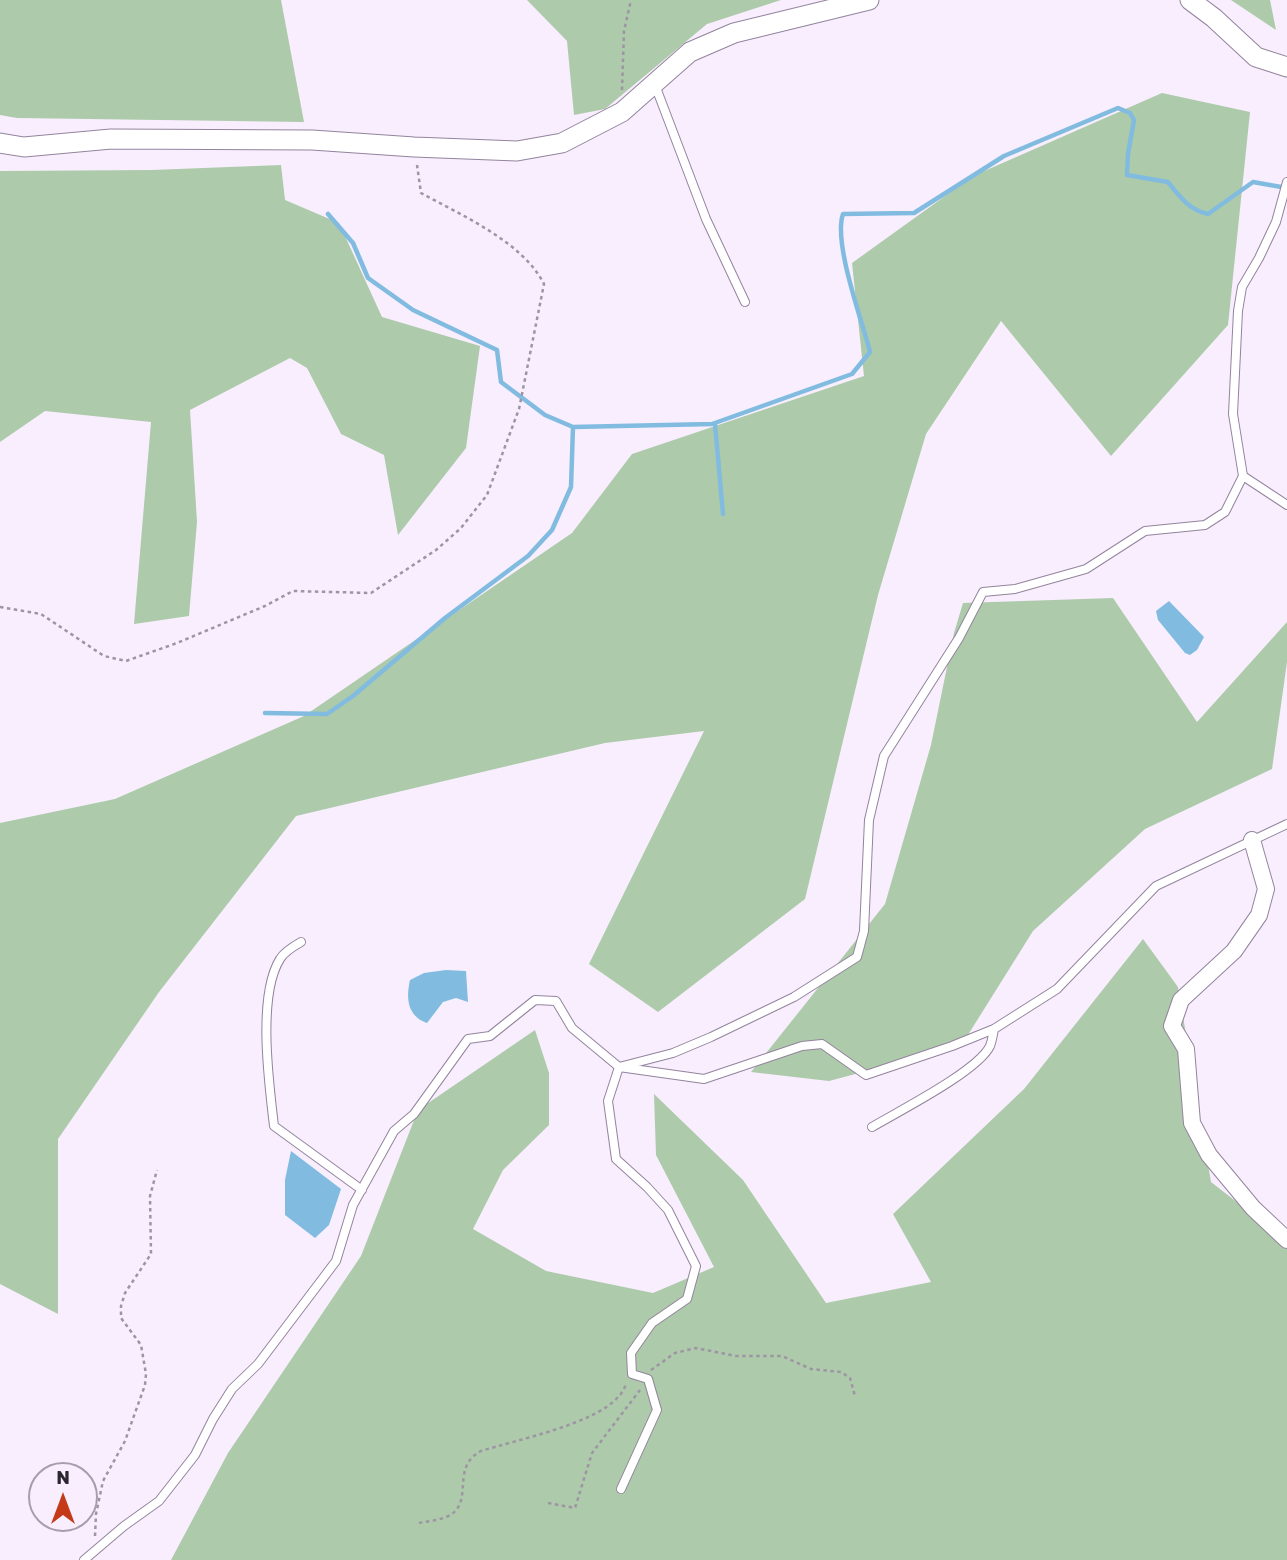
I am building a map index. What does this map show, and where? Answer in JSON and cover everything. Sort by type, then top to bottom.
[{"type":"street","points":[[0,143],[24,148],[111,139],[312,140],[414,148],[517,151],[562,143],[622,112],[690,52],[734,33],[869,0]]},
{"type":"street","points":[[1191,0],[1256,57],[1287,67]]},
{"type":"street","points":[[1252,840],[1266,889],[1259,915],[1234,951],[1181,1000],[1172,1026],[1186,1049],[1192,1123],[1209,1155],[1253,1208],[1287,1240]]},
{"type":"lane","points":[[655,84],[706,219],[745,302]]},
{"type":"lane","points":[[619,1067],[673,1053],[711,1037],[794,997],[857,957],[864,931],[869,820],[884,756],[959,638],[983,592],[1015,589],[1086,569],[1145,531],[1205,525],[1225,512],[1243,476],[1233,414],[1238,311],[1242,287],[1276,222],[1287,183]]},
{"type":"lane","points":[[1243,476],[1287,505]]},
{"type":"lane","points":[[84,1560],[159,1501],[195,1455],[232,1389],[258,1364],[336,1261],[353,1205],[394,1131],[414,1114],[468,1039],[490,1036],[535,1000],[556,1001],[572,1028],[619,1067],[704,1079],[802,1046],[822,1044],[866,1075],[994,1029],[1056,989],[1156,886],[1287,824]]},
{"type":"lane","points":[[301,942],[281,957],[271,983],[265,1049],[274,1126],[362,1189]]},
{"type":"lane","points":[[872,1127],[980,1059],[990,1045],[994,1029]]},
{"type":"lane","points":[[619,1067],[608,1101],[616,1159],[668,1210],[696,1266],[687,1299],[652,1323],[631,1353],[632,1374],[648,1379],[657,1410],[621,1489]]},
{"type":"path","points":[[622,112],[624,31],[631,0]]},
{"type":"path","points":[[0,607],[41,614],[104,656],[126,661],[177,643],[265,606],[293,591],[371,593],[436,550],[461,528],[487,495],[519,409],[544,284],[537,269],[490,231],[421,193],[414,148]]},
{"type":"path","points":[[94,1550],[96,1514],[103,1480],[125,1441],[145,1385],[141,1345],[121,1318],[121,1306],[125,1293],[151,1254],[150,1196],[157,1170]]},
{"type":"path","points":[[548,1503],[575,1508],[592,1453],[648,1379],[647,1372],[675,1353],[696,1348],[736,1356],[782,1356],[811,1369],[841,1372],[850,1378],[855,1396]]},
{"type":"path","points":[[419,1523],[441,1519],[457,1508],[465,1464],[471,1456],[596,1413],[618,1397],[632,1374]]},
{"type":"green space","points":[[0,0],[281,0],[304,122],[17,118],[0,115]]},
{"type":"green space","points":[[527,0],[781,0],[707,24],[605,109],[574,115],[567,41]]},
{"type":"green space","points":[[1231,0],[1270,0],[1276,30]]},
{"type":"green space","points":[[1162,93],[1250,112],[1228,325],[1111,456],[1001,321],[926,434],[878,595],[805,899],[658,1012],[589,964],[704,731],[605,743],[296,816],[159,992],[58,1139],[58,1314],[0,1284],[0,823],[115,799],[304,716],[572,533],[632,454],[864,376],[852,263],[973,176]]},
{"type":"green space","points":[[281,165],[285,200],[339,223],[382,317],[480,346],[466,448],[398,535],[384,455],[341,434],[307,368],[290,358],[190,410],[197,522],[189,616],[134,624],[151,422],[45,411],[0,442],[0,171],[152,170]]},
{"type":"green space","points":[[1113,598],[1197,722],[1287,622],[1287,662],[1272,769],[1145,829],[1033,931],[961,1046],[829,1081],[751,1072],[885,904],[931,745],[954,633],[963,603]]},
{"type":"green space","points":[[1143,939],[1178,987],[1211,1182],[1287,1241],[1287,1560],[171,1560],[228,1453],[361,1256],[418,1110],[535,1030],[549,1073],[549,1125],[503,1170],[473,1229],[546,1271],[653,1293],[714,1267],[656,1155],[654,1094],[743,1180],[826,1303],[931,1282],[893,1214],[1024,1089]]},
{"type":"water","points":[[1169,601],[1204,637],[1197,650],[1190,655],[1185,653],[1158,620],[1156,611]]},
{"type":"water","points":[[466,971],[468,1002],[456,998],[443,1002],[427,1023],[420,1020],[410,1006],[410,980],[424,973]]},
{"type":"water","points":[[291,1151],[341,1189],[329,1225],[315,1238],[285,1215],[285,1180]]},
{"type":"waterway","points":[[328,214],[353,243],[368,278],[413,310],[497,350],[501,382],[545,415],[573,427],[712,424],[852,374],[870,352],[845,262],[841,227],[843,214],[914,213],[1004,156],[1118,108],[1130,113],[1134,120],[1127,175],[1168,182],[1185,202],[1195,209],[1208,214],[1253,182],[1287,188]]},
{"type":"waterway","points":[[715,424],[723,514]]},
{"type":"waterway","points":[[265,713],[327,714],[353,696],[445,618],[528,556],[552,530],[571,487],[573,427]]}]
